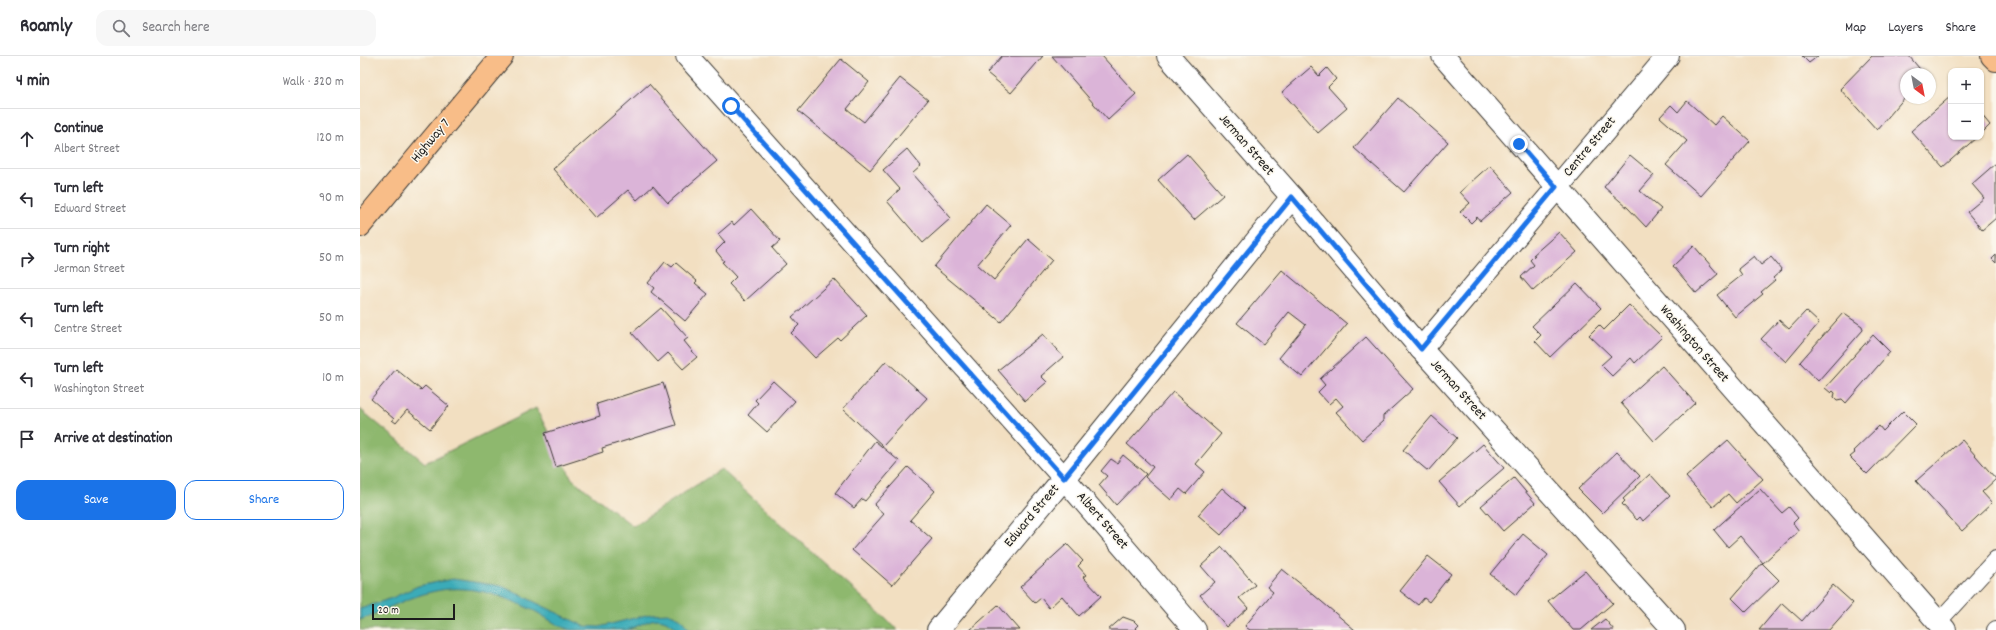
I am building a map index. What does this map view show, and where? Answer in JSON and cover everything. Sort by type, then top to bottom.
[{"type":"main road","name":"Highway 7","points":[[360,226],[502,56]]},
{"type":"main road","points":[[1992,56],[1996,60]]},
{"type":"street","name":"Albert Street","points":[[687,56],[1064,478],[1196,630]]},
{"type":"street","name":"Jerman Street","points":[[1168,56],[1292,197],[1421,349],[1674,630]]},
{"type":"street","name":"Washington Street","points":[[1443,56],[1556,187],[1942,626]]},
{"type":"street","name":"Centre Street","points":[[1421,349],[1668,56]]},
{"type":"street","name":"Edward Street","points":[[938,630],[1064,478],[1292,197]]},
{"type":"lane","points":[[1942,626],[1996,559]]},
{"type":"green space","points":[[536,408],[572,479],[633,526],[721,469],[898,630],[360,630],[360,409],[425,463]]},
{"type":"water","points":[[453,579],[502,586],[584,626],[599,627],[650,614],[668,613],[680,618],[690,630],[679,630],[664,620],[658,619],[626,630],[572,630],[560,626],[534,611],[505,598],[480,591],[464,589],[437,591],[410,598],[360,620],[360,609],[392,598],[418,586]]},
{"type":"building","points":[[1002,56],[1043,56],[1011,93],[987,73]]},
{"type":"building","points":[[1052,56],[1102,56],[1136,94],[1108,120]]},
{"type":"building","points":[[1802,56],[1818,56],[1809,63]]},
{"type":"building","points":[[1872,56],[1909,56],[1919,68],[1900,68],[1900,103],[1877,130],[1840,89]]},
{"type":"building","points":[[841,59],[869,82],[847,109],[864,122],[900,78],[928,100],[870,170],[798,111]]},
{"type":"building","points":[[1311,67],[1319,76],[1327,68],[1336,79],[1328,87],[1347,108],[1318,133],[1282,92]]},
{"type":"building","points":[[649,84],[717,161],[668,203],[653,186],[637,200],[628,190],[596,218],[553,169]]},
{"type":"building","points":[[1398,98],[1448,142],[1404,192],[1354,148]]},
{"type":"building","points":[[1948,99],[1948,140],[1974,140],[1943,167],[1911,131]]},
{"type":"building","points":[[1687,101],[1714,125],[1722,116],[1750,141],[1701,196],[1666,165],[1687,141],[1660,117],[1671,105],[1678,112]]},
{"type":"building","points":[[1984,118],[1990,125],[1984,131]]},
{"type":"building","points":[[907,149],[921,166],[912,174],[951,218],[923,243],[887,201],[900,189],[883,170]]},
{"type":"building","points":[[1187,154],[1223,195],[1194,220],[1158,180]]},
{"type":"building","points":[[1630,155],[1654,175],[1640,191],[1661,209],[1646,227],[1628,208],[1604,187]]},
{"type":"building","points":[[1996,163],[1996,218],[1982,230],[1967,212],[1984,198],[1972,184]]},
{"type":"building","points":[[1490,165],[1513,192],[1480,221],[1477,217],[1471,223],[1460,212],[1470,203],[1460,192]]},
{"type":"building","points":[[986,204],[1011,225],[977,265],[994,280],[1028,239],[1052,260],[1001,322],[934,267]]},
{"type":"building","points":[[751,209],[780,241],[772,248],[786,264],[745,301],[729,284],[736,277],[722,262],[724,261],[716,251],[725,242],[718,234],[732,222],[734,225]]},
{"type":"building","points":[[1559,232],[1577,252],[1533,291],[1521,277],[1534,265],[1530,260],[1535,255],[1533,255]]},
{"type":"building","points":[[1694,246],[1718,274],[1696,293],[1673,266]]},
{"type":"building","points":[[1996,255],[1996,263],[1992,259]]},
{"type":"building","points":[[1754,256],[1761,265],[1771,257],[1782,270],[1773,278],[1775,280],[1761,292],[1763,294],[1735,317],[1717,295],[1742,275],[1738,269]]},
{"type":"building","points":[[665,262],[672,267],[676,263],[697,281],[695,283],[708,294],[685,321],[651,292],[654,288],[648,283]]},
{"type":"building","points":[[1282,270],[1347,324],[1302,377],[1279,358],[1306,325],[1289,312],[1263,344],[1237,323]]},
{"type":"building","points":[[834,279],[867,315],[840,340],[838,338],[815,358],[791,333],[799,325],[792,317]]},
{"type":"building","points":[[1577,283],[1601,308],[1550,357],[1535,341],[1541,335],[1532,326]]},
{"type":"building","points":[[1629,305],[1662,337],[1635,363],[1631,358],[1612,376],[1601,365],[1611,356],[1589,335],[1599,325],[1604,330]]},
{"type":"building","points":[[661,308],[688,338],[684,341],[697,357],[683,369],[668,353],[658,362],[632,333]]},
{"type":"building","points":[[1806,311],[1819,323],[1786,362],[1761,339],[1779,320],[1789,329]]},
{"type":"building","points":[[1843,313],[1862,326],[1863,330],[1818,381],[1800,362]]},
{"type":"building","points":[[1043,334],[1063,357],[1041,376],[1047,382],[1025,401],[998,370]]},
{"type":"building","points":[[1873,335],[1890,352],[1846,403],[1842,399],[1837,400],[1834,397],[1835,393],[1833,391],[1831,393],[1825,388]]},
{"type":"building","points":[[1366,337],[1413,389],[1383,416],[1383,421],[1362,440],[1336,412],[1343,406],[1336,398],[1329,404],[1318,392],[1325,385],[1320,379]]},
{"type":"building","points":[[886,361],[927,398],[883,446],[843,409]]},
{"type":"building","points":[[1662,366],[1695,403],[1654,441],[1621,403]]},
{"type":"building","points":[[396,369],[421,390],[425,386],[449,406],[430,429],[407,410],[396,423],[392,420],[394,419],[371,399]]},
{"type":"building","points":[[773,381],[795,401],[767,432],[748,415],[758,403],[755,400]]},
{"type":"building","points":[[663,383],[676,425],[602,448],[603,452],[556,467],[545,433],[600,416],[597,404]]},
{"type":"building","points":[[1173,392],[1221,434],[1196,464],[1205,472],[1186,494],[1180,489],[1171,500],[1145,477],[1153,467],[1127,444]]},
{"type":"building","points":[[1903,411],[1916,424],[1867,474],[1850,457],[1855,453],[1853,451],[1879,426],[1883,431]]},
{"type":"building","points":[[1432,416],[1457,438],[1428,471],[1403,450]]},
{"type":"building","points":[[1728,440],[1763,479],[1736,503],[1728,494],[1713,507],[1686,477]]},
{"type":"building","points":[[1962,440],[1996,479],[1982,492],[1992,503],[1962,531],[1916,481]]},
{"type":"building","points":[[875,441],[899,461],[865,501],[862,499],[854,508],[835,493]]},
{"type":"building","points":[[1483,444],[1504,468],[1460,506],[1439,482]]},
{"type":"building","points":[[1617,452],[1640,476],[1602,513],[1578,489]]},
{"type":"building","points":[[1123,455],[1146,474],[1116,505],[1099,485],[1107,476],[1101,471],[1111,459],[1117,463]]},
{"type":"building","points":[[908,467],[935,491],[910,520],[932,539],[892,585],[852,550],[884,514],[874,505]]},
{"type":"building","points":[[1650,474],[1670,496],[1643,521],[1640,517],[1637,520],[1622,504],[1625,501],[1623,499]]},
{"type":"building","points":[[1514,478],[1535,503],[1503,531],[1481,506]]},
{"type":"building","points":[[1222,488],[1245,508],[1221,535],[1198,515]]},
{"type":"building","points":[[1760,489],[1782,513],[1789,507],[1798,518],[1793,523],[1799,531],[1763,563],[1740,536],[1728,547],[1714,530]]},
{"type":"building","points":[[1523,534],[1548,555],[1516,595],[1490,574]]},
{"type":"building","points":[[1067,544],[1083,561],[1078,566],[1086,575],[1083,577],[1101,596],[1079,616],[1062,596],[1049,608],[1041,598],[1035,603],[1020,587]]},
{"type":"building","points":[[1222,547],[1255,585],[1239,598],[1248,608],[1227,627],[1200,595],[1215,582],[1201,566]]},
{"type":"building","points":[[1428,556],[1451,574],[1429,602],[1424,598],[1418,605],[1400,591]]},
{"type":"building","points":[[1762,563],[1779,580],[1746,612],[1732,598]]},
{"type":"building","points":[[1282,569],[1355,630],[1250,630],[1247,628],[1245,626],[1273,592],[1267,587]]},
{"type":"building","points":[[1585,571],[1613,603],[1581,630],[1573,630],[1548,601]]},
{"type":"building","points":[[1833,585],[1853,603],[1829,630],[1759,630],[1782,603],[1802,621]]},
{"type":"building","points":[[998,605],[1020,630],[970,630]]},
{"type":"building","points":[[1123,617],[1134,621],[1138,625],[1135,628],[1137,630],[1108,630]]},
{"type":"building","points":[[1605,619],[1614,630],[1591,630]]},
{"type":"route","points":[[731,106],[1064,478],[1292,197],[1421,349],[1556,187],[1519,144]]}]
